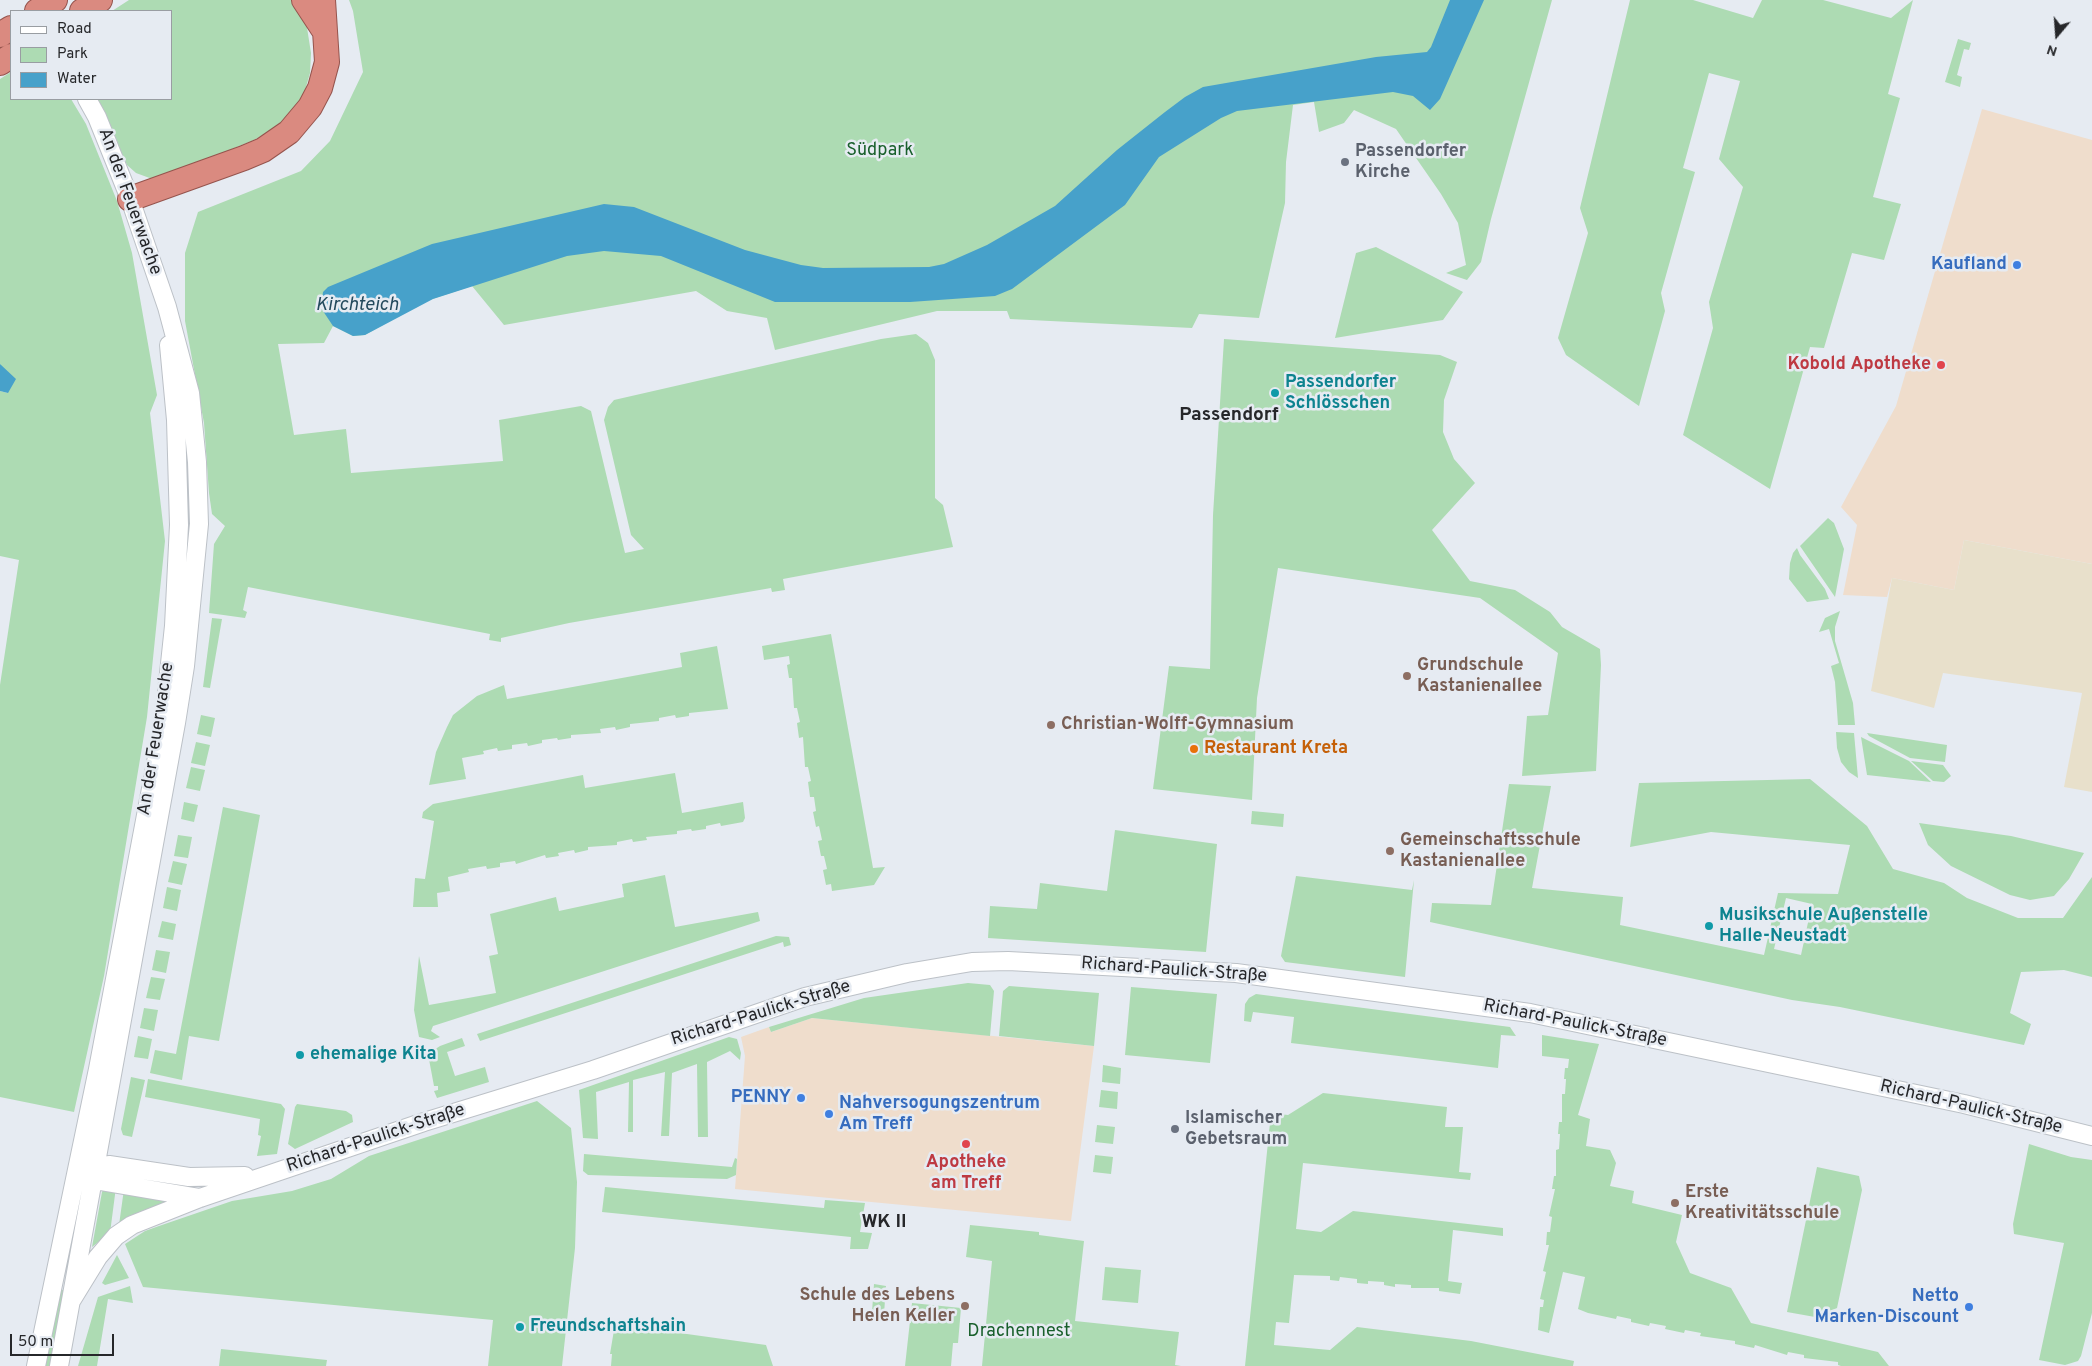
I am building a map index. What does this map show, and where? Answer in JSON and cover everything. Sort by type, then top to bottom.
[{"type":"highway","points":[[39,10],[55,0]]},
{"type":"highway","points":[[84,10],[100,0]]},
{"type":"highway","points":[[304,0],[323,29]]},
{"type":"highway","points":[[130,199],[263,150],[289,132],[310,107],[320,88],[326,62],[323,0]]},
{"type":"street","name":"An der Feuerwache","points":[[36,1366],[73,1191],[88,1171],[102,1138],[176,723],[199,524],[197,462],[190,393],[167,307],[130,199],[97,117],[88,100]]},
{"type":"street","name":"An der Feuerwache","points":[[59,1366],[72,1301],[88,1171],[164,720],[173,635],[179,525],[176,420],[167,307]]},
{"type":"street","name":"Richard-Paulick-Straße","points":[[72,1301],[98,1257],[116,1236],[132,1224],[200,1198],[424,1122],[593,1070],[805,997],[907,973],[972,962],[989,961],[1236,973],[1530,1013],[1954,1102],[2092,1136]]},
{"type":"street","points":[[102,1138],[117,1156],[133,1168]]},
{"type":"street","name":"Richard-Paulick-Straße","points":[[88,1171],[109,1165],[211,1178],[240,1177],[273,1172]]},
{"type":"street","name":"Richard-Paulick-Straße","points":[[88,1171],[200,1198]]},
{"type":"shaded area","points":[[1982,109],[2092,140],[2092,564],[1964,540],[1954,590],[1892,578],[1887,597],[1843,595],[1857,525],[1841,507],[1896,406]]},
{"type":"shaded area","points":[[1964,540],[2092,564],[2092,792],[2064,787],[2082,693],[1943,673],[1934,708],[1871,691],[1892,578],[1954,590]]},
{"type":"shaded area","points":[[812,1018],[1094,1046],[1071,1221],[735,1189],[745,1056],[741,1037],[769,1027],[771,1032]]},
{"type":"green space","points":[[129,0],[295,0],[305,15],[311,53],[310,73],[304,94],[296,110],[279,126],[254,140],[155,180],[136,173],[127,165],[97,100],[172,100],[172,10],[114,10]]},
{"type":"green space","name":"Südpark","points":[[349,0],[1552,0],[1491,219],[1481,262],[1467,280],[1446,273],[1466,265],[1458,223],[1441,194],[1396,129],[1354,110],[1344,123],[1319,132],[1314,102],[1293,105],[1286,162],[1285,203],[1259,318],[1199,314],[1192,328],[1010,319],[1007,311],[937,311],[775,350],[767,318],[727,311],[696,291],[504,325],[472,286],[423,302],[365,335],[353,336],[333,326],[324,343],[278,344],[294,435],[346,429],[351,473],[503,461],[499,420],[581,406],[591,411],[625,553],[644,549],[631,535],[604,420],[608,407],[614,400],[881,339],[916,334],[928,343],[935,360],[935,498],[943,505],[953,547],[783,579],[785,590],[772,592],[771,588],[569,623],[501,638],[501,642],[489,640],[490,634],[248,587],[243,610],[247,612],[245,618],[209,613],[214,544],[225,526],[212,514],[204,423],[185,321],[185,253],[198,212],[301,171],[330,141],[363,72],[353,11]]},
{"type":"green space","points":[[1630,0],[1693,0],[1753,18],[1762,0],[1823,0],[1891,18],[1913,0],[1888,94],[1900,98],[1873,197],[1901,204],[1884,260],[1852,253],[1824,348],[1810,347],[1770,489],[1683,435],[1713,328],[1709,302],[1743,187],[1719,159],[1740,81],[1709,73],[1683,168],[1695,172],[1661,293],[1665,311],[1639,406],[1566,355],[1558,338],[1588,233],[1580,208]]},
{"type":"green space","points":[[1958,39],[1971,43],[1969,50],[1964,49],[1957,75],[1962,77],[1960,87],[1945,82]]},
{"type":"green space","points":[[10,73],[10,100],[72,100],[86,124],[117,201],[132,253],[157,395],[150,413],[165,541],[147,717],[104,976],[74,1112],[0,1097],[0,685],[19,560],[0,556],[0,391],[8,393],[0,364],[0,79]]},
{"type":"green space","points":[[1376,247],[1463,292],[1443,320],[1335,338],[1356,253]]},
{"type":"green space","points":[[1224,339],[1440,355],[1457,362],[1444,400],[1443,432],[1454,459],[1475,483],[1432,530],[1470,581],[1515,590],[1550,612],[1562,627],[1600,649],[1601,665],[1596,771],[1522,776],[1527,716],[1548,715],[1558,653],[1480,598],[1278,568],[1257,698],[1252,800],[1153,789],[1169,666],[1210,669],[1213,515]]},
{"type":"green space","points":[[1828,518],[1834,523],[1844,549],[1835,597],[1800,546]]},
{"type":"green space","points":[[1797,548],[1825,589],[1829,599],[1807,602],[1789,579],[1790,563],[1793,553]]},
{"type":"green space","points":[[1840,611],[1835,627],[1835,641],[1853,703],[1855,725],[1838,725],[1835,682],[1831,666],[1839,663],[1829,629],[1819,632],[1825,618]]},
{"type":"green space","points":[[212,618],[222,619],[210,688],[203,687]]},
{"type":"green space","points":[[831,634],[873,868],[885,867],[874,885],[832,891],[831,884],[826,885],[823,870],[827,869],[824,856],[821,856],[818,841],[822,840],[819,826],[816,827],[813,812],[816,811],[814,797],[810,797],[808,782],[811,781],[808,767],[805,767],[803,737],[799,738],[797,723],[800,722],[797,708],[794,708],[792,678],[789,678],[787,665],[790,664],[789,656],[764,660],[762,646]]},
{"type":"green space","points":[[717,646],[728,709],[689,713],[689,716],[676,718],[675,715],[659,718],[659,721],[630,724],[630,727],[616,730],[615,727],[600,729],[601,733],[571,735],[571,738],[542,740],[542,743],[528,746],[527,743],[512,745],[512,749],[498,751],[497,748],[483,751],[484,754],[462,758],[466,779],[429,785],[436,752],[453,715],[477,696],[504,685],[507,699],[682,667],[680,653]]},
{"type":"green space","points":[[201,715],[215,718],[211,737],[197,734]]},
{"type":"green space","points":[[1836,732],[1854,733],[1858,778],[1849,772],[1841,762],[1837,748]]},
{"type":"green space","points":[[1867,733],[1947,745],[1945,762],[1910,758],[1869,736]]},
{"type":"green space","points":[[1861,737],[1909,761],[1931,782],[1867,775]]},
{"type":"green space","points":[[196,742],[210,745],[205,766],[191,763]]},
{"type":"green space","points":[[1911,761],[1943,765],[1951,776],[1944,782],[1933,781]]},
{"type":"green space","points":[[191,767],[205,770],[200,791],[186,788]]},
{"type":"green space","points":[[675,773],[682,813],[743,802],[745,818],[743,822],[721,826],[720,823],[706,826],[706,829],[692,831],[691,829],[677,831],[677,834],[646,837],[647,840],[633,842],[632,839],[617,842],[617,845],[588,847],[588,850],[575,853],[574,850],[558,853],[559,856],[546,858],[545,855],[516,864],[515,861],[500,863],[500,867],[487,869],[486,866],[468,869],[469,872],[448,877],[450,891],[437,893],[438,907],[413,907],[415,878],[425,879],[434,821],[422,818],[423,812],[433,804],[583,775],[585,788]]},
{"type":"green space","points":[[1810,779],[1867,826],[1893,869],[1944,883],[1967,898],[2018,918],[2063,918],[2092,877],[2092,977],[2064,970],[2021,972],[2010,1013],[2031,1024],[2024,1045],[1840,1007],[1792,1000],[1430,922],[1432,903],[1491,905],[1509,784],[1551,786],[1532,888],[1623,897],[1620,925],[1764,955],[1778,893],[1838,894],[1850,845],[1711,832],[1630,847],[1639,783]],"holes":[[[1786,898],[1812,904],[1801,955],[1774,949]]]},
{"type":"green space","points":[[184,802],[198,805],[194,822],[181,819]]},
{"type":"green space","points":[[223,807],[260,815],[219,1041],[189,1036],[182,1080],[150,1073],[155,1050],[176,1054]]},
{"type":"green space","points":[[1252,811],[1284,814],[1283,827],[1251,824]]},
{"type":"green space","points":[[1919,823],[2011,836],[2084,853],[2069,879],[2054,896],[2030,900],[2010,895],[1951,866],[1928,845]]},
{"type":"green space","points":[[1115,830],[1217,844],[1206,952],[988,938],[990,906],[1037,909],[1040,883],[1107,891]]},
{"type":"green space","points":[[178,835],[192,837],[188,858],[174,856]]},
{"type":"green space","points":[[173,861],[187,864],[182,885],[168,882]]},
{"type":"green space","points":[[665,875],[675,927],[758,912],[760,921],[433,1026],[431,1031],[440,1037],[432,1040],[419,1037],[414,1010],[419,956],[429,1005],[496,993],[489,956],[498,954],[490,914],[556,897],[559,911],[624,897],[622,884]]},
{"type":"green space","points":[[1296,876],[1412,890],[1414,880],[1405,977],[1285,962],[1281,956]]},
{"type":"green space","points":[[167,887],[181,890],[177,911],[163,908]]},
{"type":"green space","points":[[162,921],[176,924],[173,940],[158,937]]},
{"type":"green space","points":[[776,936],[789,937],[791,945],[784,947],[783,942],[480,1041],[477,1034]]},
{"type":"green space","points":[[156,950],[170,952],[166,973],[152,970]]},
{"type":"green space","points":[[151,977],[165,979],[160,1000],[146,998]]},
{"type":"green space","points":[[968,983],[990,985],[994,991],[990,1036],[812,1018],[771,1032],[769,1027],[864,998]]},
{"type":"green space","points":[[1009,986],[1099,993],[1094,1046],[999,1036],[1003,991]]},
{"type":"green space","points":[[1131,987],[1217,994],[1210,1063],[1125,1055]]},
{"type":"green space","points":[[1256,994],[1510,1027],[1516,1036],[1501,1035],[1498,1068],[1291,1043],[1294,1017],[1253,1012],[1251,1022],[1244,1021],[1245,1004],[1249,998]]},
{"type":"green space","points":[[144,1008],[158,1010],[154,1031],[140,1028]]},
{"type":"green space","points":[[1542,1035],[1599,1044],[1578,1115],[1590,1119],[1586,1146],[1610,1150],[1616,1163],[1610,1186],[1634,1191],[1632,1203],[1682,1215],[1676,1242],[1690,1273],[1731,1288],[1751,1323],[1878,1352],[1889,1366],[1841,1366],[1838,1365],[1838,1362],[1804,1358],[1804,1355],[1788,1352],[1787,1355],[1755,1345],[1754,1348],[1735,1344],[1735,1341],[1700,1336],[1701,1333],[1685,1330],[1684,1333],[1665,1329],[1666,1326],[1650,1323],[1649,1326],[1631,1322],[1631,1319],[1617,1316],[1616,1319],[1588,1313],[1578,1309],[1585,1277],[1563,1272],[1549,1333],[1538,1330],[1540,1307],[1543,1307],[1544,1300],[1540,1299],[1546,1272],[1543,1271],[1549,1245],[1546,1245],[1547,1232],[1550,1232],[1552,1217],[1549,1216],[1555,1189],[1552,1189],[1554,1176],[1556,1176],[1556,1150],[1559,1149],[1559,1122],[1562,1122],[1562,1094],[1565,1094],[1565,1068],[1568,1068],[1569,1059],[1542,1056]]},
{"type":"green space","points":[[138,1036],[152,1039],[148,1059],[134,1057]]},
{"type":"green space","points":[[729,1037],[737,1039],[741,1053],[740,1060],[730,1051],[707,1062],[708,1137],[698,1137],[697,1064],[672,1073],[669,1136],[661,1136],[665,1072],[633,1080],[633,1132],[628,1132],[629,1082],[596,1092],[598,1139],[583,1138],[579,1090]]},
{"type":"green space","points":[[462,1038],[465,1046],[447,1052],[455,1076],[485,1067],[489,1082],[437,1098],[434,1091],[438,1090],[438,1086],[434,1086],[428,1054],[440,1046]]},
{"type":"green space","points":[[1103,1065],[1121,1068],[1120,1084],[1102,1082]]},
{"type":"green space","points":[[131,1077],[145,1080],[132,1137],[123,1135],[121,1129]]},
{"type":"green space","points":[[148,1079],[281,1104],[285,1109],[277,1154],[257,1156],[261,1136],[258,1135],[260,1119],[145,1097]]},
{"type":"green space","points":[[1101,1090],[1118,1092],[1117,1109],[1099,1107]]},
{"type":"green space","points":[[1323,1093],[1447,1107],[1445,1127],[1463,1127],[1459,1172],[1471,1173],[1470,1180],[1303,1163],[1296,1229],[1321,1232],[1353,1211],[1503,1228],[1503,1236],[1453,1230],[1448,1281],[1462,1283],[1460,1294],[1439,1291],[1439,1288],[1411,1288],[1411,1285],[1395,1284],[1395,1287],[1384,1285],[1384,1282],[1368,1281],[1368,1284],[1357,1283],[1357,1279],[1340,1277],[1339,1281],[1330,1280],[1330,1276],[1294,1275],[1289,1323],[1276,1322],[1274,1345],[1330,1350],[1357,1327],[1471,1341],[1574,1361],[1573,1366],[1245,1366],[1271,1113],[1288,1115]]},
{"type":"green space","points":[[537,1101],[571,1128],[577,1182],[575,1248],[562,1366],[488,1366],[493,1320],[143,1287],[125,1244],[145,1231],[232,1201],[292,1191],[331,1179],[369,1156]]},
{"type":"green space","points":[[297,1104],[346,1111],[352,1115],[353,1122],[295,1149],[288,1144]]},
{"type":"green space","points":[[1097,1125],[1115,1127],[1113,1144],[1095,1142]]},
{"type":"green space","points":[[2029,1144],[2071,1157],[2092,1160],[2092,1313],[2081,1356],[2078,1361],[2065,1365],[2039,1360],[2064,1243],[2014,1234],[2013,1224]]},
{"type":"green space","points":[[584,1154],[732,1167],[735,1158],[737,1159],[736,1175],[727,1179],[588,1175],[583,1171]]},
{"type":"green space","points":[[1095,1155],[1113,1157],[1111,1174],[1093,1172]]},
{"type":"green space","points":[[1817,1167],[1859,1176],[1862,1190],[1837,1308],[1815,1317],[1787,1312]]},
{"type":"green space","points":[[116,1187],[110,1233],[92,1247],[102,1192],[104,1189]]},
{"type":"green space","points":[[605,1187],[824,1208],[825,1200],[865,1203],[860,1232],[872,1233],[868,1249],[850,1249],[851,1237],[602,1212]]},
{"type":"green space","points":[[124,1189],[179,1197],[119,1225]]},
{"type":"green space","name":"Drachennest","points":[[970,1225],[1039,1232],[1039,1235],[1084,1241],[1075,1321],[1179,1332],[1175,1365],[1181,1366],[982,1366],[992,1261],[966,1257]]},
{"type":"green space","points":[[117,1255],[129,1278],[105,1285],[102,1283]]},
{"type":"green space","points":[[1105,1267],[1141,1270],[1138,1303],[1102,1300]]},
{"type":"green space","points":[[874,1284],[886,1286],[884,1314],[872,1312]]},
{"type":"green space","points":[[130,1286],[133,1303],[108,1299],[97,1366],[78,1366],[98,1297]]},
{"type":"green space","points":[[59,1289],[67,1291],[52,1366],[44,1366]]},
{"type":"green space","points":[[912,1303],[961,1308],[958,1343],[953,1343],[951,1366],[905,1366]]},
{"type":"green space","points":[[615,1324],[766,1345],[773,1366],[611,1366],[612,1354],[610,1354]]},
{"type":"green space","points":[[221,1349],[327,1360],[326,1366],[219,1366]]},
{"type":"water","name":"Kirchteich","points":[[1450,0],[1484,0],[1440,99],[1430,110],[1413,96],[1393,92],[1237,111],[1221,118],[1159,157],[1125,205],[1012,289],[995,296],[910,302],[775,302],[661,256],[604,251],[567,256],[433,299],[365,335],[353,336],[333,326],[321,308],[323,292],[328,287],[432,244],[604,204],[634,207],[745,250],[801,265],[823,268],[929,267],[944,264],[987,245],[1055,206],[1117,150],[1185,97],[1203,87],[1376,57],[1427,52],[1431,47]]},
{"type":"water","points":[[0,364],[16,379],[8,393],[0,391]]},
{"type":"place","name":"Passendorfer Kirche","points":[[1345,162]]},
{"type":"place","name":"Kaufland","points":[[2017,265]]},
{"type":"place","name":"Kobold Apotheke","points":[[1941,365]]},
{"type":"place","name":"Passendorfer Schlösschen","points":[[1275,393]]},
{"type":"place","name":"Grundschule Kastanienallee","points":[[1407,676]]},
{"type":"place","name":"Christian-Wolff-Gymnasium","points":[[1051,725]]},
{"type":"place","name":"Restaurant Kreta","points":[[1194,749]]},
{"type":"place","name":"Gemeinschaftsschule Kastanienallee","points":[[1390,851]]},
{"type":"place","name":"Musikschule Außenstelle Halle-Neustadt","points":[[1709,926]]},
{"type":"place","name":"ehemalige Kita","points":[[300,1055]]},
{"type":"place","name":"PENNY","points":[[801,1098]]},
{"type":"place","name":"Nahversogungszentrum Am Treff","points":[[829,1114]]},
{"type":"place","name":"Islamischer Gebetsraum","points":[[1175,1129]]},
{"type":"place","name":"Apotheke am Treff","points":[[966,1144]]},
{"type":"place","name":"Erste Kreativitätsschule","points":[[1675,1203]]},
{"type":"place","name":"Schule des Lebens Helen Keller","points":[[965,1306]]},
{"type":"place","name":"Netto Marken-Discount","points":[[1969,1307]]},
{"type":"place","name":"Freundschaftshain","points":[[520,1327]]},
{"type":"district","name":"Passendorf","points":[[1229,416]]},
{"type":"district","name":"WK II","points":[[884,1223]]}]
